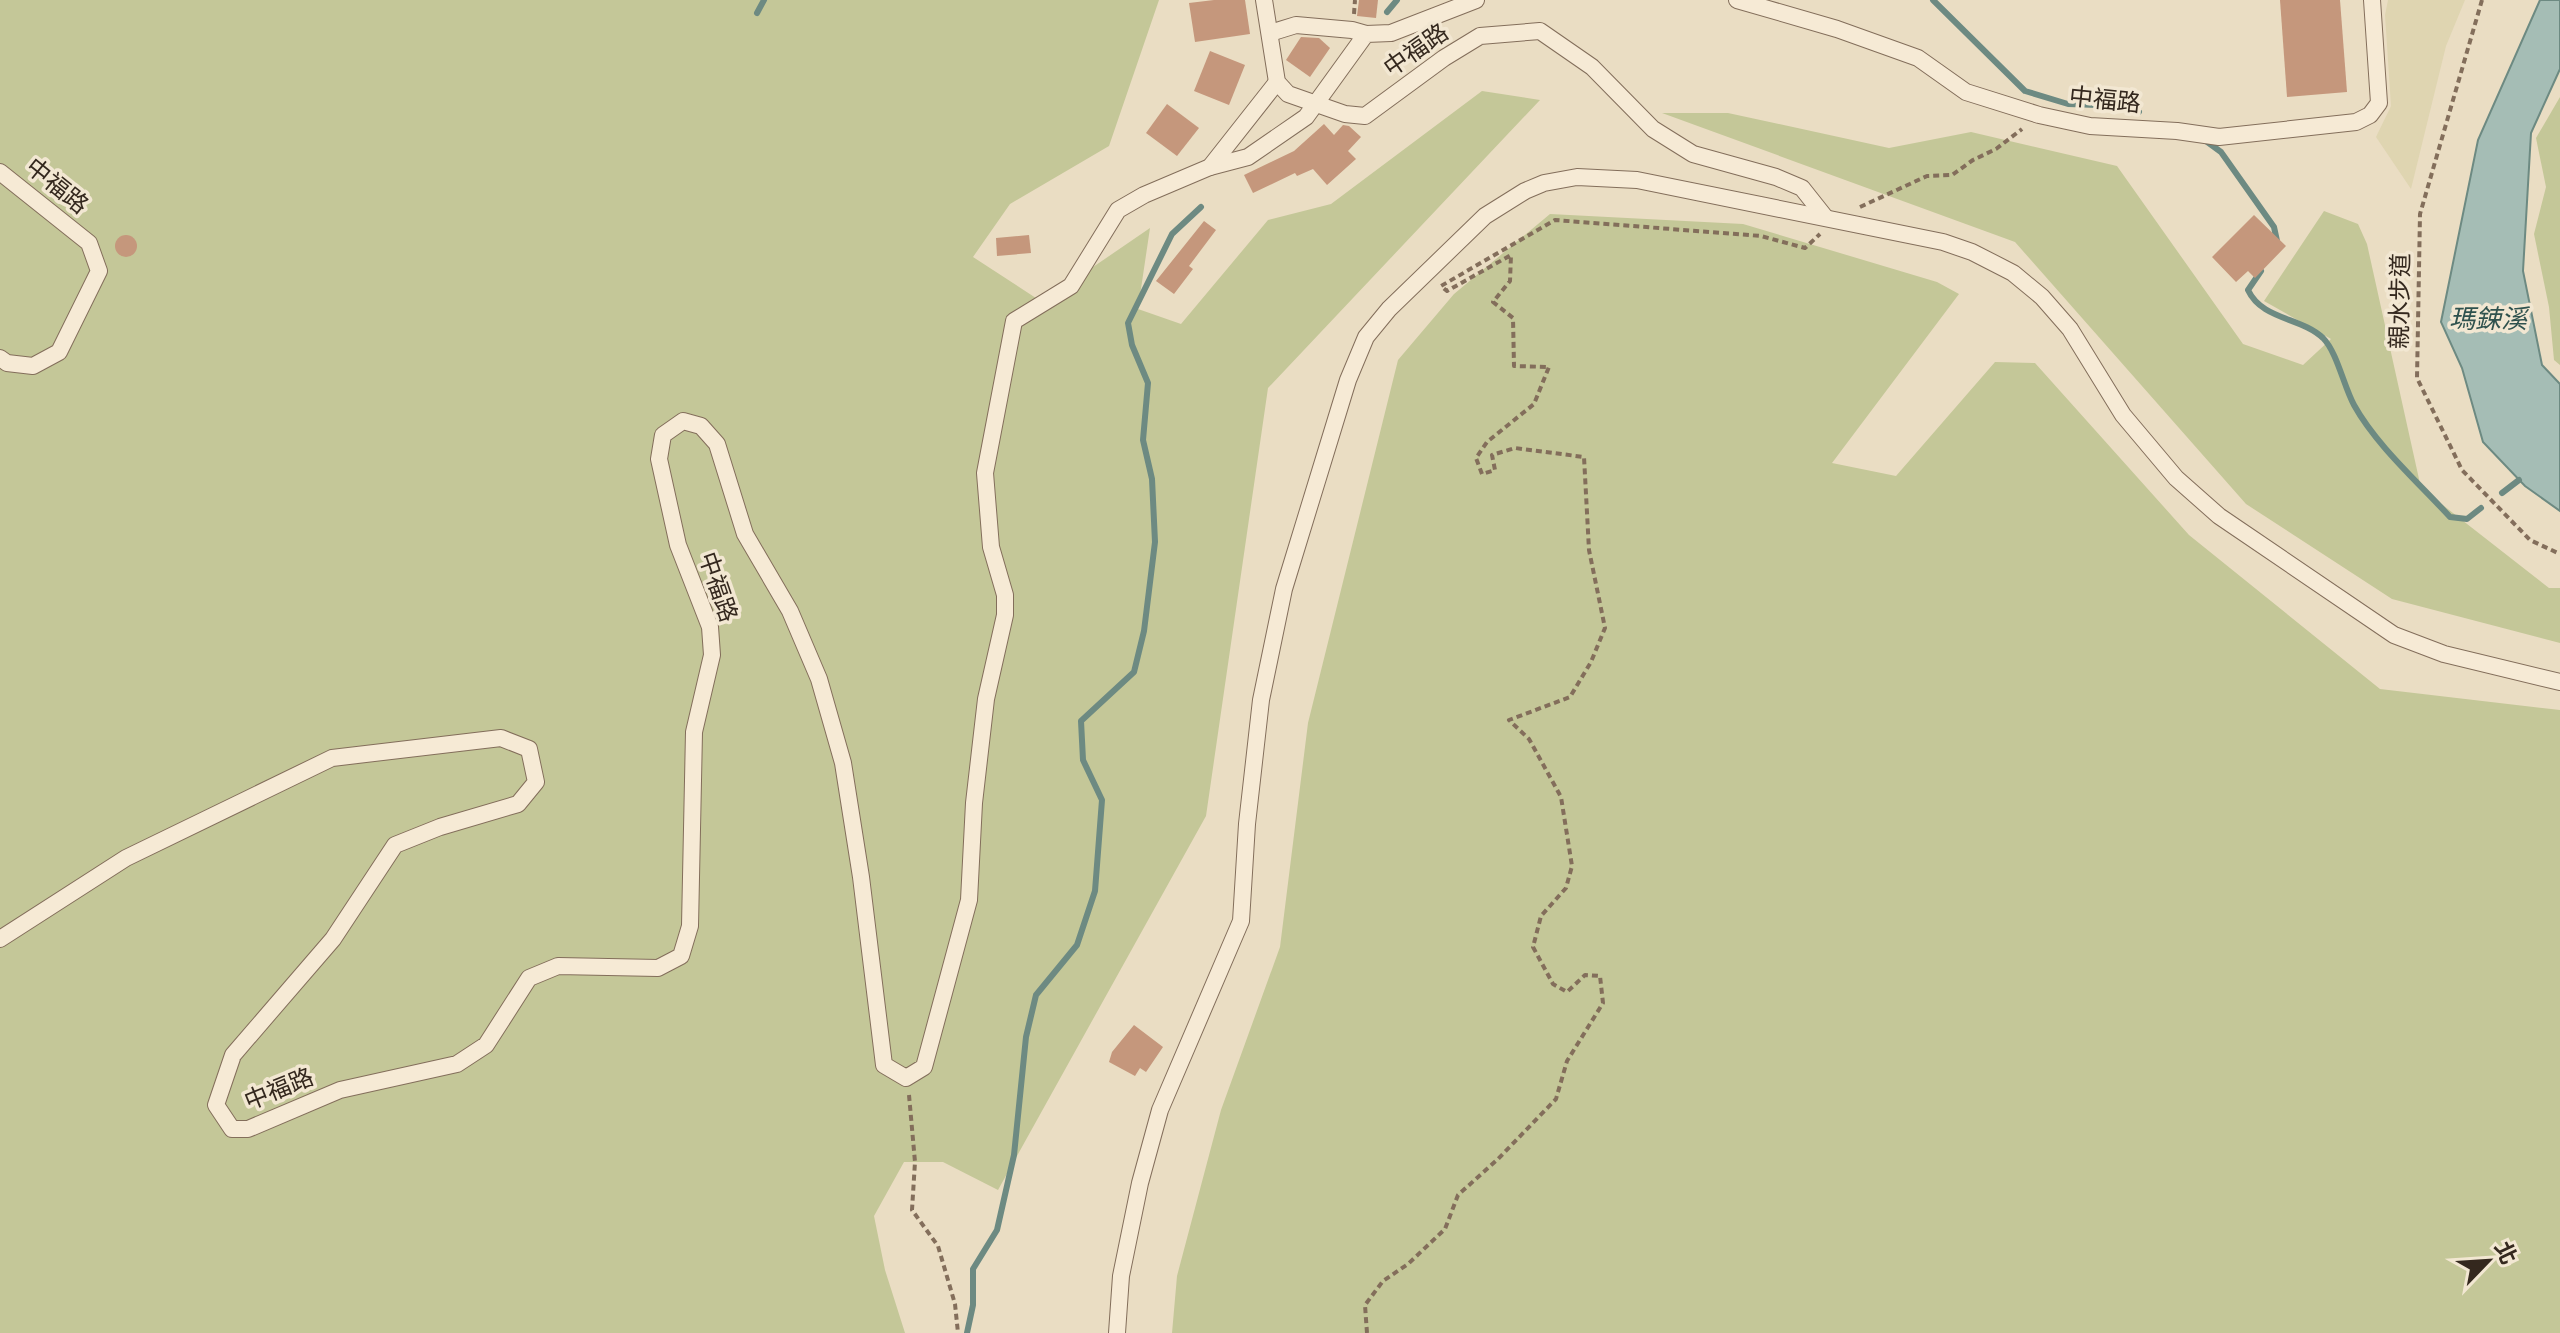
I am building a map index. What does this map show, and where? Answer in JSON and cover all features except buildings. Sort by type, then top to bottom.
[{"type":"street","points":[[1264,0],[1277,82]]},
{"type":"street","name":"中福路","points":[[0,939],[126,858],[332,758],[501,738],[529,749],[536,782],[518,804],[440,827],[395,845],[333,939],[233,1055],[216,1105],[232,1129],[248,1129],[340,1090],[457,1064],[486,1045],[529,978],[558,966],[658,968],[681,956],[690,926],[694,732],[712,655],[710,627],[678,545],[659,459],[663,435],[683,421],[701,426],[717,444],[745,534],[790,611],[819,679],[843,763],[861,877],[884,1065],[906,1078],[924,1067],[969,900],[974,803],[986,699],[1005,615],[1005,595],[991,547],[985,473],[1014,321],[1071,286],[1118,210],[1144,195],[1210,167],[1248,157],[1306,117],[1366,34],[1391,33],[1476,0]]},
{"type":"street","name":"中福路","points":[[1737,0],[1837,29],[1918,58],[1966,92],[2039,115],[2090,126],[2177,131],[2219,137],[2356,122],[2370,115],[2379,103],[2372,0]]},
{"type":"street","points":[[1270,33],[1296,25],[1366,34]]},
{"type":"street","name":"中福路","points":[[1210,167],[1277,82],[1288,94],[1345,114],[1365,116],[1444,58],[1480,36],[1540,31],[1592,67],[1653,129],[1693,154],[1776,177],[1802,188],[1831,218]]},
{"type":"street","name":"中福路","points":[[0,172],[89,243],[99,271],[59,352],[33,366],[7,363],[0,358]]},
{"type":"street","points":[[1117,1333],[1121,1276],[1140,1183],[1160,1110],[1241,921],[1247,824],[1261,700],[1284,589],[1348,380],[1366,337],[1389,309],[1485,216],[1525,191],[1544,183],[1577,177],[1637,180],[1943,242],[1972,252],[2013,273],[2042,297],[2070,329],[2123,415],[2176,478],[2219,516],[2394,635],[2444,654],[2560,682]]},
{"type":"path","name":"親水步道","points":[[2482,0],[2420,214],[2417,378],[2462,470],[2530,540],[2560,554]]},
{"type":"path","points":[[1367,1333],[1365,1305],[1383,1281],[1408,1264],[1445,1229],[1458,1195],[1556,1099],[1567,1061],[1603,1003],[1600,976],[1585,975],[1567,992],[1553,984],[1533,947],[1541,916],[1566,888],[1572,866],[1561,797],[1529,739],[1509,720],[1570,697],[1591,662],[1605,628],[1589,550],[1584,457],[1515,448],[1492,455],[1495,470],[1482,474],[1476,458],[1487,442],[1534,404],[1549,367],[1514,366],[1513,318],[1493,302],[1510,281],[1511,255],[1447,291],[1441,286],[1555,220],[1761,236],[1805,248],[1831,218],[1927,176],[1952,175],[1996,149],[2039,115]]},
{"type":"path","points":[[906,1078],[915,1162],[912,1210],[938,1246],[955,1304],[958,1333]]},
{"type":"shaded area","points":[[2388,0],[2465,0],[2446,46],[2411,189],[2376,137],[2391,106],[2385,15]]},
{"type":"green space","points":[[0,0],[1159,0],[1109,146],[1010,204],[973,257],[1042,302],[1150,228],[1138,309],[1181,324],[1268,220],[1331,204],[1482,91],[1540,100],[1268,388],[1206,816],[998,1190],[943,1162],[904,1162],[874,1216],[885,1270],[905,1333],[0,1333]]},
{"type":"green space","points":[[2560,97],[2560,365],[2554,360],[2549,307],[2534,234],[2546,187],[2536,138]]},
{"type":"green space","points":[[1662,113],[1728,113],[1889,148],[1971,132],[2117,166],[2243,344],[2303,365],[2331,339],[2264,301],[2324,211],[2358,224],[2367,244],[2421,488],[2549,588],[2560,588],[2560,643],[2392,599],[2246,504],[2015,242]]},
{"type":"green space","points":[[1550,214],[1743,224],[1937,282],[1959,294],[1832,463],[1896,476],[1995,362],[2035,363],[2189,535],[2380,689],[2560,710],[2560,1333],[1172,1333],[1177,1276],[1221,1110],[1280,947],[1308,723],[1398,360],[1454,294]]},
{"type":"water","name":"瑪鋉溪","points":[[2540,0],[2560,0],[2560,69],[2531,133],[2523,271],[2542,365],[2560,384],[2560,511],[2525,486],[2483,442],[2462,368],[2441,322],[2478,140]]},
{"type":"waterway","points":[[757,13],[764,0]]},
{"type":"waterway","points":[[1387,12],[1397,0]]},
{"type":"waterway","points":[[1933,0],[2025,91],[2068,104],[2127,106],[2139,112]]},
{"type":"waterway","points":[[2206,141],[2221,152],[2274,227],[2277,241]]},
{"type":"waterway","points":[[967,1333],[973,1305],[973,1269],[997,1230],[1014,1155],[1026,1037],[1036,995],[1077,945],[1095,891],[1102,800],[1083,760],[1081,721],[1134,672],[1144,631],[1155,542],[1152,479],[1143,440],[1148,383],[1132,345],[1128,323],[1172,234],[1201,207]]},
{"type":"waterway","points":[[2261,271],[2248,290],[2254,300],[2272,313],[2304,326],[2323,338],[2363,420],[2399,463],[2450,517],[2467,519],[2481,508]]},
{"type":"waterway","points":[[2502,493],[2519,480]]}]
